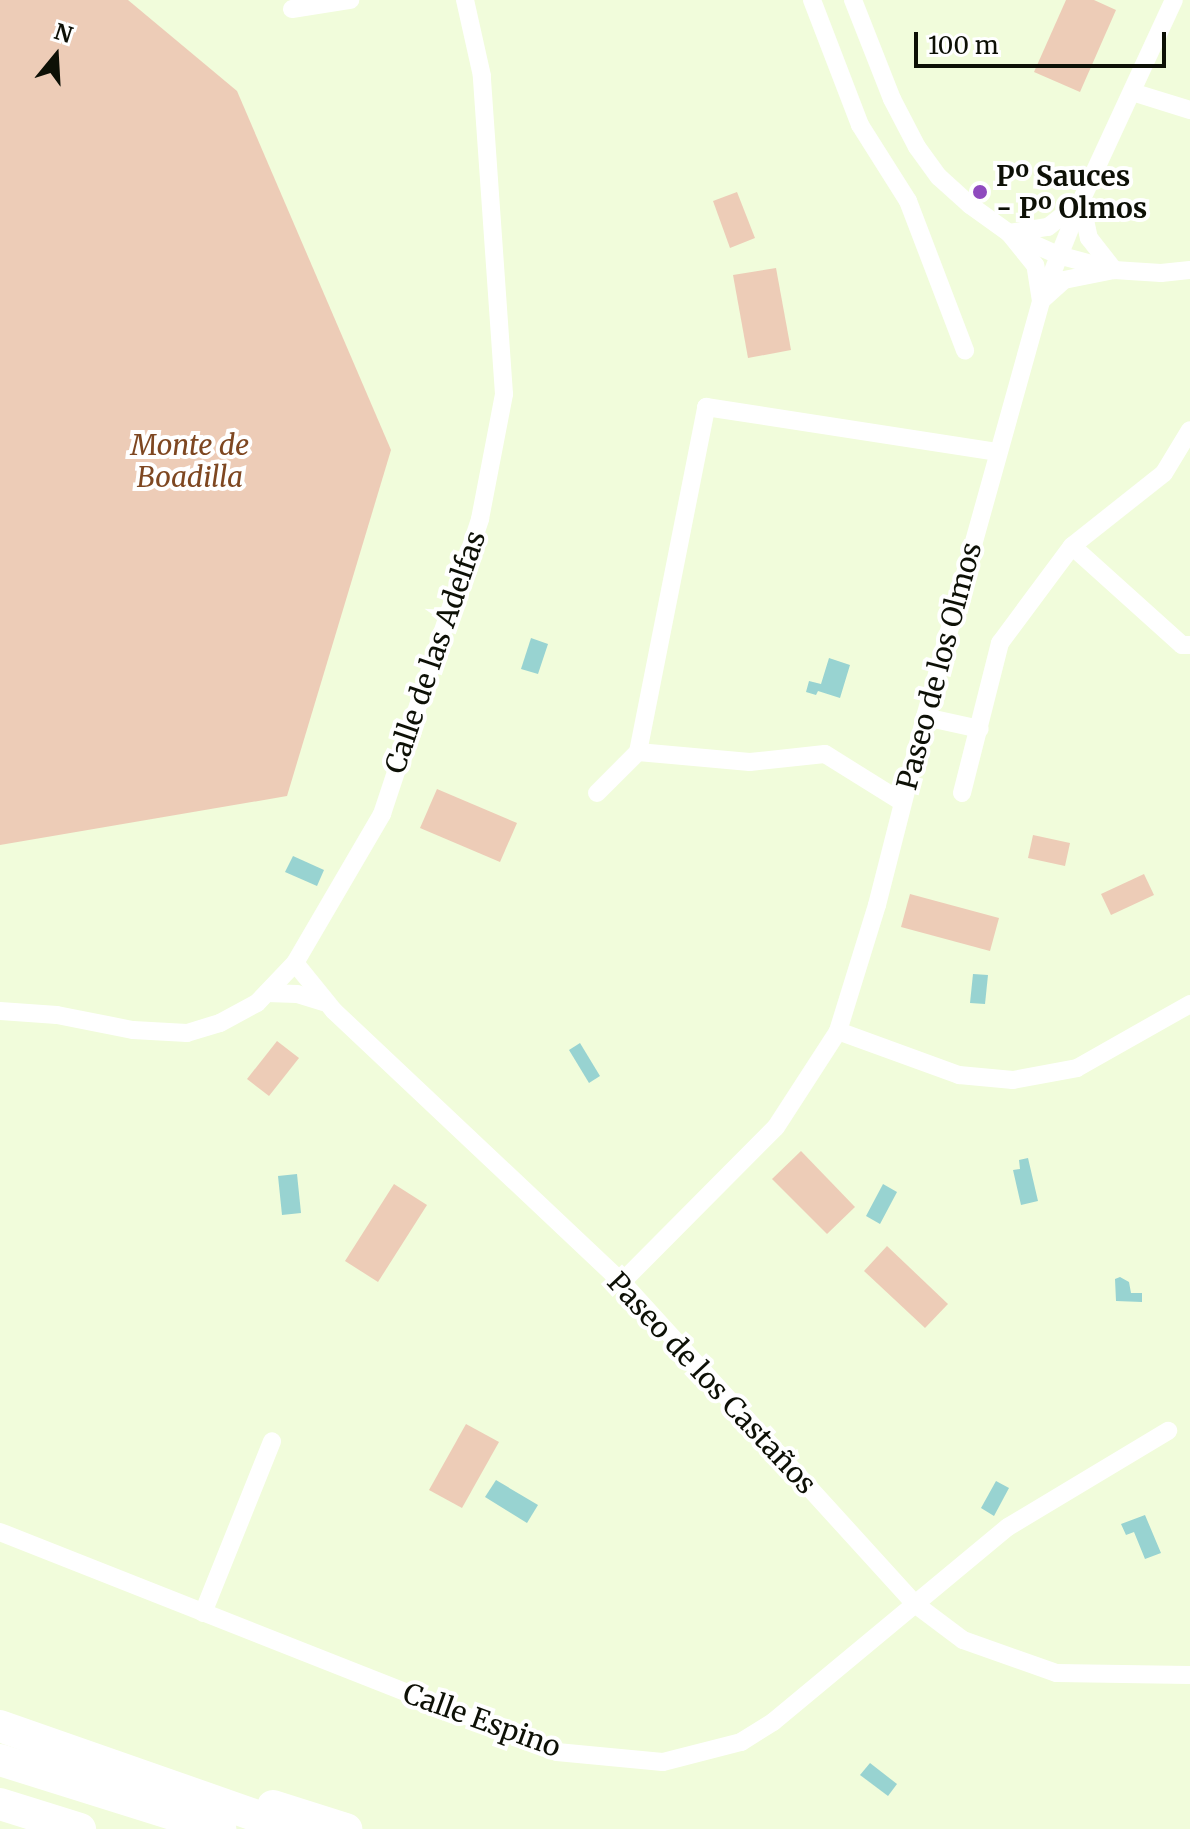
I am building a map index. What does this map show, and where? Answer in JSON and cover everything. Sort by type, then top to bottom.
[{"type":"highway","points":[[0,1726],[97,1757],[294,1829]]},
{"type":"highway","points":[[97,1757],[184,1779],[346,1829]]},
{"type":"highway","points":[[0,1760],[220,1829]]},
{"type":"highway","points":[[0,1804],[80,1829]]},
{"type":"street","points":[[292,9],[350,0]]},
{"type":"street","name":"Calle de las Adelfas","points":[[0,1011],[57,1015],[133,1030],[187,1033],[220,1023],[257,1003],[295,963],[382,814],[480,519],[504,394],[482,76],[465,0]]},
{"type":"street","points":[[812,0],[860,125],[908,201],[965,350]]},
{"type":"street","points":[[853,0],[892,99],[917,147],[939,177],[1009,233],[1058,255],[1114,270],[1161,273],[1190,270]]},
{"type":"street","name":"Paseo de los Olmos","points":[[622,1282],[776,1127],[838,1031],[877,905],[925,717],[1041,301],[1081,201],[1174,0]]},
{"type":"street","points":[[1132,92],[1188,103]]},
{"type":"street","points":[[890,170],[917,147]]},
{"type":"street","points":[[1081,201],[1089,238],[1114,270]]},
{"type":"street","name":"Paseo de los Olmos","points":[[1009,233],[1048,227],[1081,201]]},
{"type":"street","name":"Paseo de los Olmos","points":[[1009,233],[1035,265],[1041,301]]},
{"type":"street","points":[[1041,301],[1064,280],[1114,270]]},
{"type":"street","points":[[597,793],[638,752],[706,407],[997,452]]},
{"type":"street","points":[[962,793],[1000,643],[1072,546],[1164,473],[1190,430]]},
{"type":"street","points":[[1072,546],[1182,645],[1190,645]]},
{"type":"street","points":[[925,717],[980,729]]},
{"type":"street","points":[[638,752],[750,762],[825,754],[902,802]]},
{"type":"street","name":"Paseo de los Castaños","points":[[295,963],[324,1002],[622,1282],[915,1604],[963,1640],[1056,1673],[1190,1675]]},
{"type":"street","points":[[267,993],[297,994],[324,1002]]},
{"type":"street","points":[[838,1031],[959,1075],[1013,1080],[1077,1068],[1190,1004]]},
{"type":"street","name":"Calle Espino","points":[[0,1532],[557,1752],[663,1762],[741,1742],[773,1722],[1008,1527],[1168,1431]]},
{"type":"street","points":[[203,1613],[272,1441]]},
{"type":"green space","name":"Monte de Boadilla","points":[[0,0],[128,0],[237,91],[391,450],[287,796],[0,845]]},
{"type":"green space","points":[[1066,0],[1094,0],[1116,10],[1080,92],[1034,72]]},
{"type":"green space","points":[[737,192],[755,238],[730,248],[713,201]]},
{"type":"green space","points":[[776,268],[791,350],[748,358],[733,275]]},
{"type":"green space","points":[[437,789],[517,823],[500,862],[420,828]]},
{"type":"green space","points":[[1033,835],[1070,843],[1065,866],[1028,858]]},
{"type":"green space","points":[[1144,874],[1154,895],[1111,915],[1101,894]]},
{"type":"green space","points":[[910,894],[999,918],[990,951],[901,927]]},
{"type":"green space","points":[[277,1041],[299,1058],[269,1096],[247,1079]]},
{"type":"green space","points":[[801,1151],[855,1207],[827,1234],[772,1179]]},
{"type":"green space","points":[[394,1184],[427,1205],[378,1282],[345,1261]]},
{"type":"green space","points":[[887,1246],[948,1304],[925,1328],[864,1271]]},
{"type":"green space","points":[[466,1424],[499,1442],[462,1508],[429,1490]]},
{"type":"water","points":[[531,638],[548,644],[538,674],[521,669]]},
{"type":"water","points":[[829,658],[850,665],[840,698],[818,691],[816,695],[806,692],[809,681],[821,684]]},
{"type":"water","points":[[293,856],[324,870],[317,886],[285,872]]},
{"type":"water","points":[[973,974],[988,975],[985,1004],[970,1003]]},
{"type":"water","points":[[580,1043],[600,1076],[589,1083],[569,1050]]},
{"type":"water","points":[[1028,1158],[1038,1201],[1021,1205],[1013,1170],[1020,1169],[1019,1160]]},
{"type":"water","points":[[297,1174],[301,1213],[282,1215],[278,1176]]},
{"type":"water","points":[[883,1184],[897,1192],[880,1224],[866,1216]]},
{"type":"water","points":[[1120,1277],[1129,1282],[1131,1293],[1142,1293],[1142,1302],[1116,1301],[1115,1279]]},
{"type":"water","points":[[496,1480],[538,1505],[527,1523],[485,1497]]},
{"type":"water","points":[[996,1481],[1009,1488],[994,1516],[981,1508]]},
{"type":"water","points":[[1145,1515],[1161,1553],[1145,1559],[1134,1532],[1126,1535],[1121,1524]]},
{"type":"water","points":[[870,1763],[897,1784],[888,1796],[860,1775]]},
{"type":"place","name":"Pº Sauces - Pº Olmos","points":[[980,192]]}]
